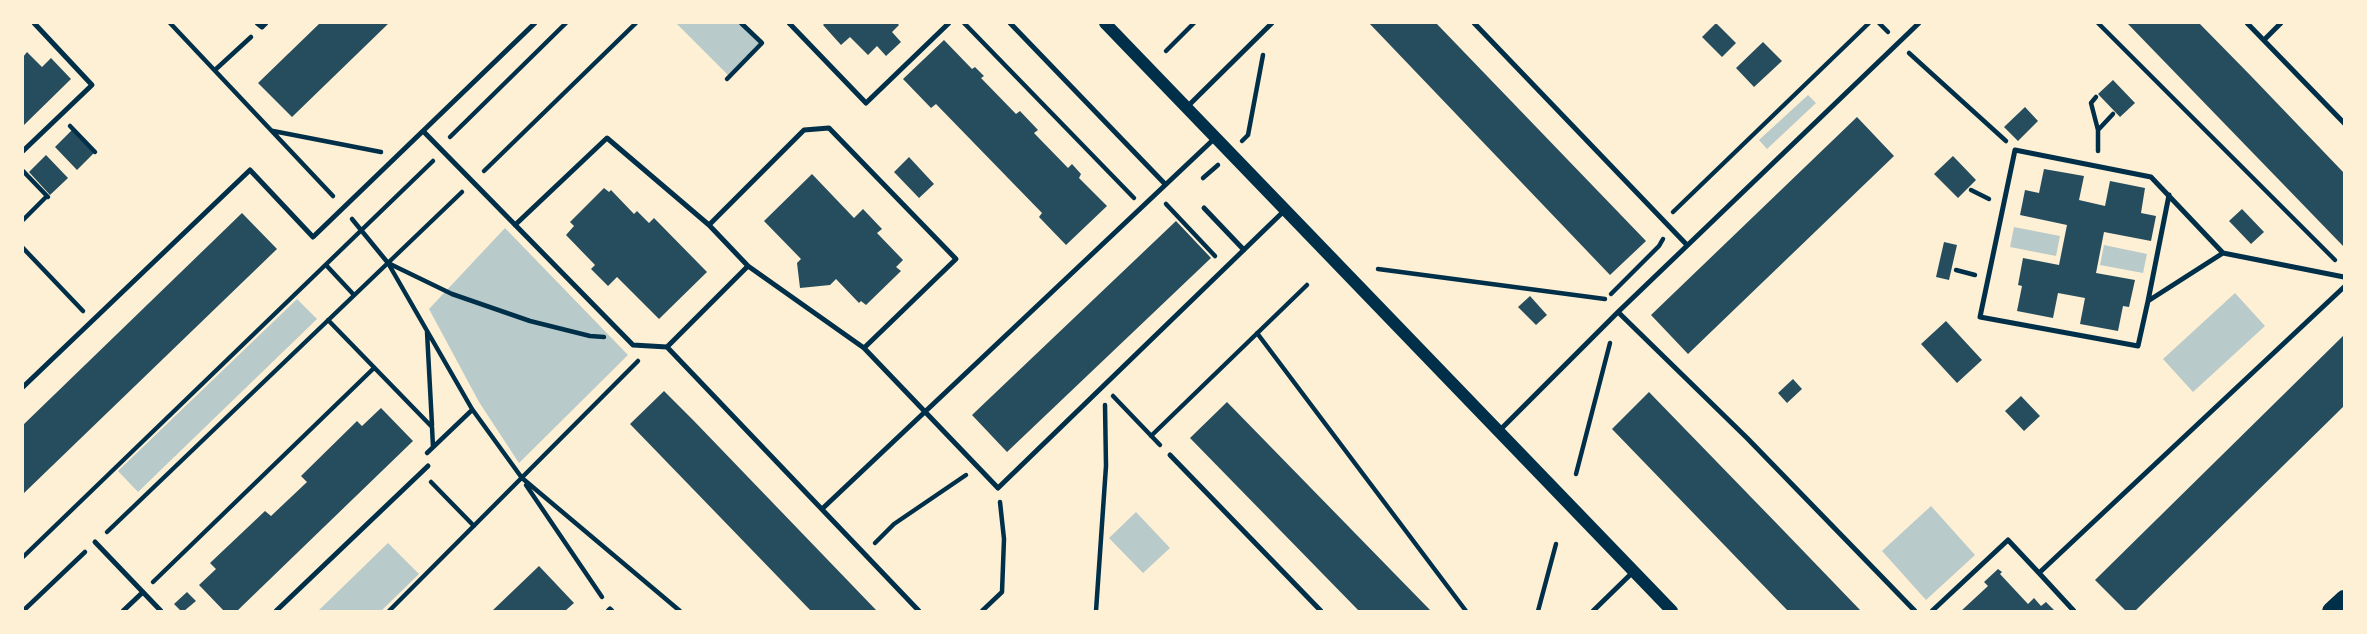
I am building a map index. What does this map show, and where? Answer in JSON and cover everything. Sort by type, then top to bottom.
[{"type":"main road","points":[[2331,611],[2344,599]]},
{"type":"street","points":[[1105,23],[1672,611]]},
{"type":"lane","points":[[23,150],[92,85],[34,23]]},
{"type":"lane","points":[[23,387],[250,170],[313,237],[535,23]]},
{"type":"lane","points":[[789,23],[866,103],[950,23]]},
{"type":"lane","points":[[1010,23],[1165,184]]},
{"type":"lane","points":[[1474,23],[1687,245]]},
{"type":"lane","points":[[1499,431],[1618,312],[1919,23]]},
{"type":"lane","points":[[2247,23],[2344,123]]},
{"type":"lane","points":[[2264,40],[2281,23]]},
{"type":"lane","points":[[1186,107],[1270,24]]},
{"type":"lane","points":[[709,225],[804,130],[829,128],[956,259],[864,348]]},
{"type":"lane","points":[[424,132],[632,345],[667,347],[919,611]]},
{"type":"lane","points":[[515,225],[607,138],[709,225],[748,267],[864,348],[998,488],[1285,210]]},
{"type":"lane","points":[[822,509],[1215,138]]},
{"type":"lane","points":[[2169,195],[2138,346],[1980,317],[2015,150],[2151,177],[2169,195],[2223,253],[2344,277]]},
{"type":"lane","points":[[1204,208],[1244,250]]},
{"type":"lane","points":[[2148,301],[2223,253]]},
{"type":"lane","points":[[667,347],[748,267]]},
{"type":"lane","points":[[2039,573],[2344,287]]},
{"type":"lane","points":[[1618,312],[1747,438],[1915,611]]},
{"type":"lane","points":[[1170,455],[1321,611]]},
{"type":"lane","points":[[276,611],[428,466]]},
{"type":"lane","points":[[1932,611],[2008,540],[2074,611]]},
{"type":"lane","points":[[95,542],[160,611]]},
{"type":"lane","points":[[1592,611],[1634,571]]},
{"type":"lane","points":[[122,611],[143,592]]},
{"type":"path","points":[[170,23],[344,208],[388,263],[472,409],[522,478],[610,611]]},
{"type":"path","points":[[23,557],[443,152],[451,134],[566,23]]},
{"type":"path","points":[[23,611],[636,23]]},
{"type":"path","points":[[727,79],[762,43],[741,23]]},
{"type":"path","points":[[964,23],[1142,206]]},
{"type":"path","points":[[1166,51],[1194,23]]},
{"type":"path","points":[[1664,221],[1869,23]]},
{"type":"path","points":[[2098,23],[2344,270]]},
{"type":"path","points":[[215,70],[262,24]]},
{"type":"path","points":[[1248,135],[1270,24]]},
{"type":"path","points":[[1898,43],[2015,150]]},
{"type":"path","points":[[2096,97],[2091,103],[2099,141],[2096,166]]},
{"type":"path","points":[[2098,130],[2113,114]]},
{"type":"path","points":[[60,115],[95,152]]},
{"type":"path","points":[[273,131],[399,155]]},
{"type":"path","points":[[1203,178],[1219,164]]},
{"type":"path","points":[[23,220],[48,197],[24,175]]},
{"type":"path","points":[[1156,193],[1226,268]]},
{"type":"path","points":[[1605,299],[1659,246],[1663,232]]},
{"type":"path","points":[[23,248],[92,321]]},
{"type":"path","points":[[388,263],[452,294],[530,321],[590,336],[625,338]]},
{"type":"path","points":[[326,265],[354,295]]},
{"type":"path","points":[[1378,269],[1605,299],[1618,312],[1576,474]]},
{"type":"path","points":[[1151,436],[1307,285]]},
{"type":"path","points":[[328,320],[432,427]]},
{"type":"path","points":[[427,332],[433,447]]},
{"type":"path","points":[[1257,333],[1466,611]]},
{"type":"path","points":[[389,611],[652,346]]},
{"type":"path","points":[[143,592],[374,368]]},
{"type":"path","points":[[1096,611],[1106,466],[1104,387]]},
{"type":"path","points":[[864,553],[894,524],[978,467]]},
{"type":"path","points":[[421,472],[474,526]]},
{"type":"path","points":[[522,478],[678,609]]},
{"type":"path","points":[[982,611],[1002,592],[1004,539],[998,488]]},
{"type":"path","points":[[1538,611],[1556,544]]},
{"type":"path","points":[[669,611],[678,609]]},
{"type":"shaded area","points":[[676,23],[739,23],[759,43],[728,75]]},
{"type":"shaded area","points":[[1808,95],[1816,103],[1767,149],[1759,140]]},
{"type":"shaded area","points":[[2014,227],[2060,236],[2056,256],[2010,247]]},
{"type":"shaded area","points":[[505,228],[628,355],[519,463],[479,402],[429,309]]},
{"type":"shaded area","points":[[2104,245],[2147,254],[2143,273],[2100,265]]},
{"type":"shaded area","points":[[2235,293],[2265,326],[2193,392],[2163,359]]},
{"type":"shaded area","points":[[297,299],[317,319],[138,492],[118,471]]},
{"type":"shaded area","points":[[1931,506],[1975,555],[1926,600],[1882,551]]},
{"type":"shaded area","points":[[1136,512],[1170,548],[1143,573],[1109,538]]},
{"type":"shaded area","points":[[388,543],[419,574],[381,611],[318,611]]},
{"type":"building","points":[[320,23],[389,23],[292,117],[258,83]]},
{"type":"building","points":[[897,23],[899,25],[892,32],[901,42],[886,56],[877,46],[868,55],[850,37],[841,45],[823,25]]},
{"type":"building","points":[[1369,23],[1436,23],[1646,241],[1610,275]]},
{"type":"building","points":[[1716,23],[1736,43],[1722,57],[1702,37]]},
{"type":"building","points":[[2127,23],[2199,23],[2251,76],[2344,173],[2344,247]]},
{"type":"building","points":[[944,40],[972,69],[975,67],[984,76],[981,78],[1016,114],[1020,111],[1038,130],[1034,133],[1068,168],[1072,164],[1081,174],[1079,178],[1107,206],[1066,245],[1039,217],[1042,213],[936,104],[931,108],[903,79]]},
{"type":"building","points":[[1763,42],[1782,61],[1754,87],[1736,68]]},
{"type":"building","points":[[27,52],[42,67],[51,58],[71,79],[23,126],[23,57]]},
{"type":"building","points":[[2113,80],[2135,103],[2120,117],[2098,94]]},
{"type":"building","points":[[2025,107],[2038,121],[2018,141],[2004,127]]},
{"type":"building","points":[[1857,117],[1894,156],[1688,354],[1651,315]]},
{"type":"building","points":[[72,130],[94,153],[77,170],[55,147]]},
{"type":"building","points":[[46,155],[68,178],[50,195],[29,172]]},
{"type":"building","points":[[1953,156],[1976,180],[1958,198],[1934,174]]},
{"type":"building","points":[[909,157],[934,184],[919,198],[894,172]]},
{"type":"building","points":[[2044,169],[2084,176],[2079,200],[2105,206],[2110,181],[2145,188],[2141,213],[2156,216],[2151,241],[2104,232],[2096,273],[2135,280],[2129,307],[2123,306],[2118,331],[2080,324],[2085,298],[2058,293],[2053,318],[2017,311],[2022,286],[2018,285],[2023,258],[2059,265],[2067,225],[2020,215],[2025,190],[2039,193]]},
{"type":"building","points":[[812,174],[854,218],[863,209],[882,229],[877,233],[903,260],[896,267],[901,271],[866,305],[861,301],[859,303],[836,279],[830,285],[800,288],[797,263],[801,259],[764,221]]},
{"type":"building","points":[[604,188],[609,192],[611,190],[634,214],[637,211],[649,223],[654,218],[707,272],[659,319],[617,277],[608,286],[591,269],[595,265],[566,235],[574,226],[570,222]]},
{"type":"building","points":[[2242,209],[2264,232],[2251,244],[2229,221]]},
{"type":"building","points":[[242,213],[277,249],[23,494],[23,425]]},
{"type":"building","points":[[1176,221],[1211,258],[1007,452],[972,415]]},
{"type":"building","points":[[1944,242],[1957,245],[1949,280],[1936,277]]},
{"type":"building","points":[[1530,296],[1547,315],[1536,325],[1518,307]]},
{"type":"building","points":[[1946,321],[1982,360],[1957,383],[1921,344]]},
{"type":"building","points":[[2344,335],[2344,406],[2135,611],[2126,611],[2095,580]]},
{"type":"building","points":[[1793,379],[1802,389],[1787,403],[1778,393]]},
{"type":"building","points":[[664,391],[877,611],[811,611],[630,424]]},
{"type":"building","points":[[1649,392],[1861,611],[1788,611],[1612,429]]},
{"type":"building","points":[[2021,396],[2040,416],[2024,431],[2005,411]]},
{"type":"building","points":[[1227,402],[1431,611],[1359,611],[1190,438]]},
{"type":"building","points":[[381,408],[413,441],[237,611],[224,611],[199,585],[216,569],[210,563],[265,511],[271,516],[307,482],[301,476],[357,421],[362,426]]},
{"type":"building","points":[[539,566],[574,603],[565,611],[492,611]]},
{"type":"building","points":[[1998,569],[2028,604],[2034,598],[2041,606],[2046,602],[2055,611],[1961,611],[1988,586],[1984,582]]},
{"type":"building","points":[[187,592],[196,601],[181,611],[174,604]]}]
